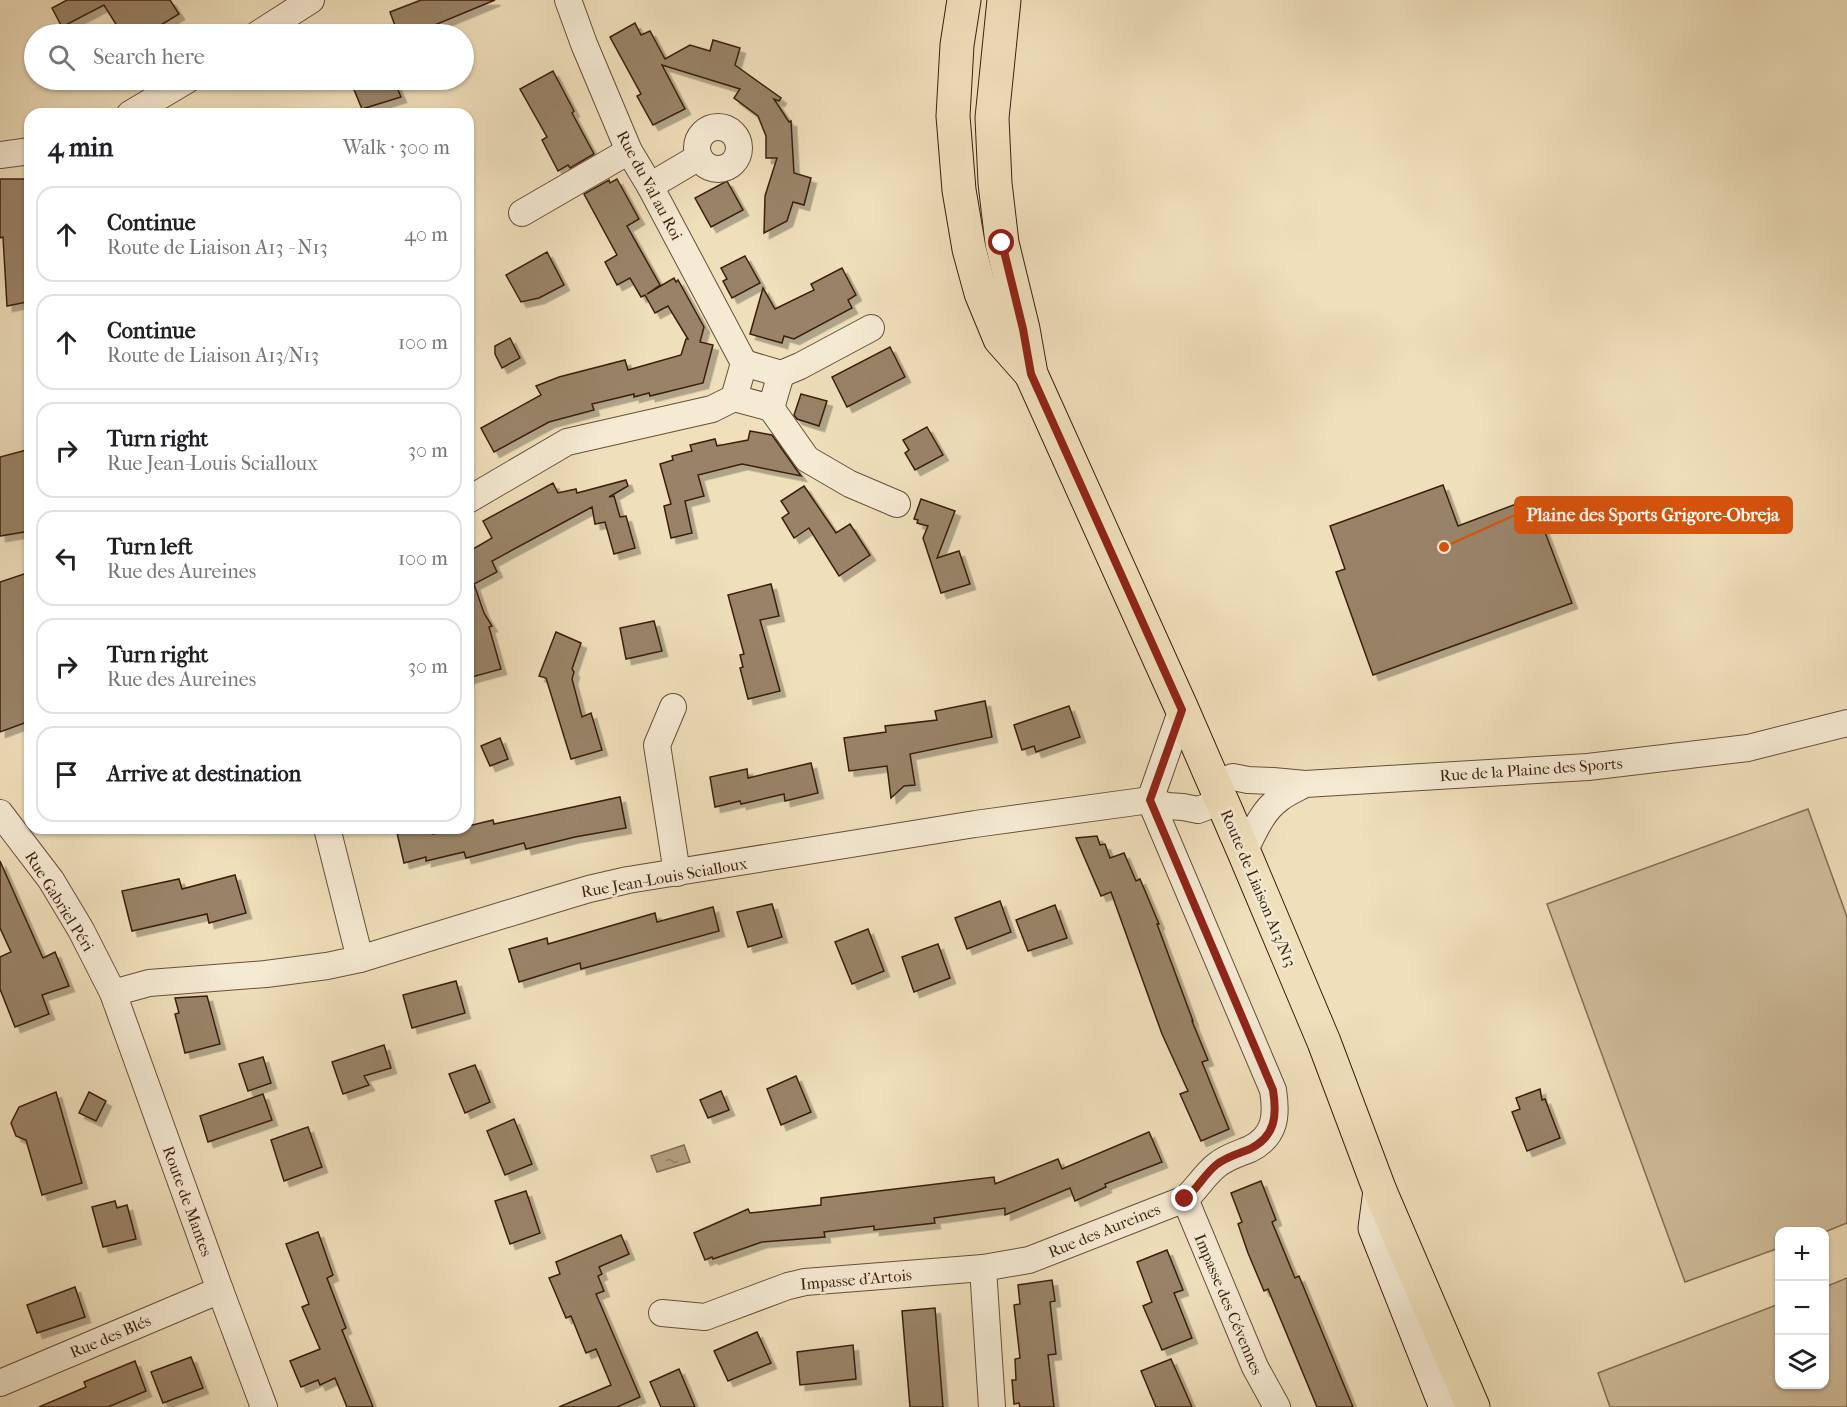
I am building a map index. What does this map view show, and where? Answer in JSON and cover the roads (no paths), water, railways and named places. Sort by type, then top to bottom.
[{"type":"main road","points":[[964,0],[957,45],[953,116],[959,190],[969,249],[981,293],[1000,339],[1031,374]]},
{"type":"main road","points":[[1004,0],[992,118],[995,183],[1002,243],[1023,329],[1031,374]]},
{"type":"main road","name":"Route de Liaison A13/N13","points":[[1031,374],[1244,852],[1324,1042],[1380,1191],[1473,1407]]},
{"type":"main road","points":[[1380,1191],[1375,1228],[1446,1407]]},
{"type":"street","points":[[274,24],[311,0]]},
{"type":"street","name":"Rue du Val au Roi","points":[[568,0],[629,151],[744,363]]},
{"type":"street","points":[[140,108],[170,90]]},
{"type":"street","points":[[522,213],[629,151]]},
{"type":"street","points":[[0,155],[24,152]]},
{"type":"street","points":[[650,186],[699,157]]},
{"type":"street","points":[[734,398],[744,363],[781,374],[871,328]]},
{"type":"street","points":[[771,408],[781,374]]},
{"type":"street","points":[[474,496],[567,442],[712,409],[734,398],[771,408],[807,459],[850,484],[897,504]]},
{"type":"street","points":[[673,708],[657,745],[677,873]]},
{"type":"street","points":[[1150,800],[1182,710]]},
{"type":"street","name":"Rue de la Plaine des Sports","points":[[1244,852],[1271,806],[1279,798],[1305,784],[1588,767],[1634,762],[1748,748],[1847,723]]},
{"type":"street","points":[[1218,792],[1233,777],[1305,784]]},
{"type":"street","name":"Rue Jean-Louis Scialloux","points":[[113,993],[149,983],[266,974],[327,966],[589,889],[628,880],[975,824],[1150,800],[1167,806],[1198,810],[1218,792]]},
{"type":"street","name":"Rue des Aureines","points":[[983,1268],[1029,1260],[1185,1199],[1196,1190],[1217,1165],[1261,1143],[1270,1133],[1275,1107],[1273,1090],[1150,800]]},
{"type":"street","name":"Rue Gabriel Péri","points":[[1,815],[57,890],[81,930],[113,993]]},
{"type":"street","points":[[329,834],[360,958]]},
{"type":"street","name":"Route de Mantes","points":[[113,993],[219,1290],[264,1407]]},
{"type":"street","name":"Impasse des Cévennes","points":[[1185,1199],[1255,1367],[1277,1407]]},
{"type":"street","points":[[983,1268],[992,1407]]},
{"type":"street","name":"Impasse d'Artois","points":[[662,1313],[705,1317],[788,1286],[806,1282],[983,1268]]},
{"type":"street","name":"Rue des Blés","points":[[0,1383],[219,1290]]},
{"type":"water","points":[[684,1145],[690,1162],[657,1172],[651,1156]]},
{"type":"place","name":"Plaine des Sports Grigore-Obreja","points":[[1444,547]]}]
